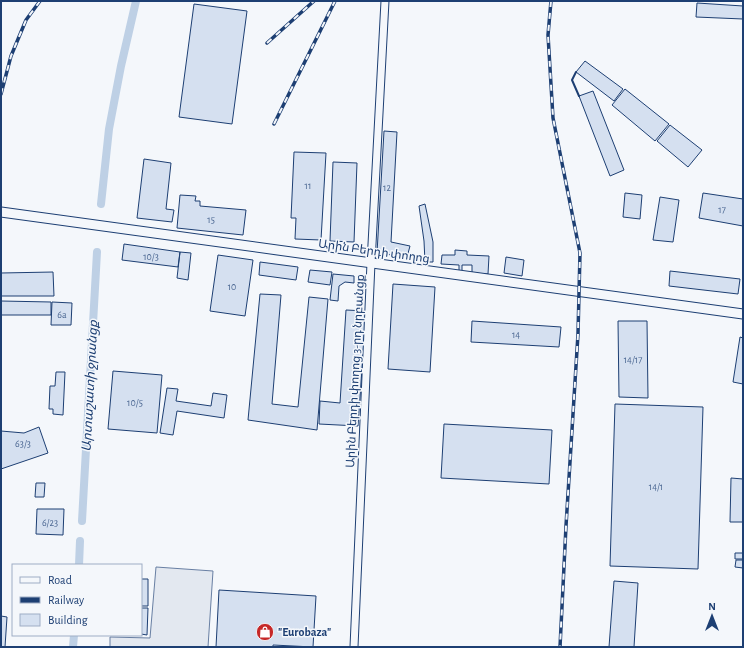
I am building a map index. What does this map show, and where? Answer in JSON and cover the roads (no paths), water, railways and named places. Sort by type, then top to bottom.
[{"type":"street","name":"Արին Բերդի փողոց 3-րդ նրբանցք","points":[[354,647],[384,1]]},
{"type":"street","name":"Արին Բերդի փողոց","points":[[1,212],[743,314]]},
{"type":"waterway","name":"Արտաշատի ջրանցք","points":[[101,204],[109,129],[121,66],[136,1]]},
{"type":"waterway","name":"Արտաշատի ջրանցք","points":[[82,521],[97,252]]},
{"type":"waterway","name":"Արտաշատի ջրանցք","points":[[79,564],[80,541]]},
{"type":"waterway","name":"Արտաշատի ջրանցք","points":[[73,647],[74,636]]},
{"type":"railway","points":[[1,94],[11,56],[26,20],[40,1]]},
{"type":"railway","points":[[267,43],[314,1]]},
{"type":"railway","points":[[274,124],[335,1]]},
{"type":"railway","points":[[551,1],[548,35],[553,118],[580,253],[578,334],[560,647]]},
{"type":"place","name":"\"Eurobaza\"","points":[[265,632]]}]
